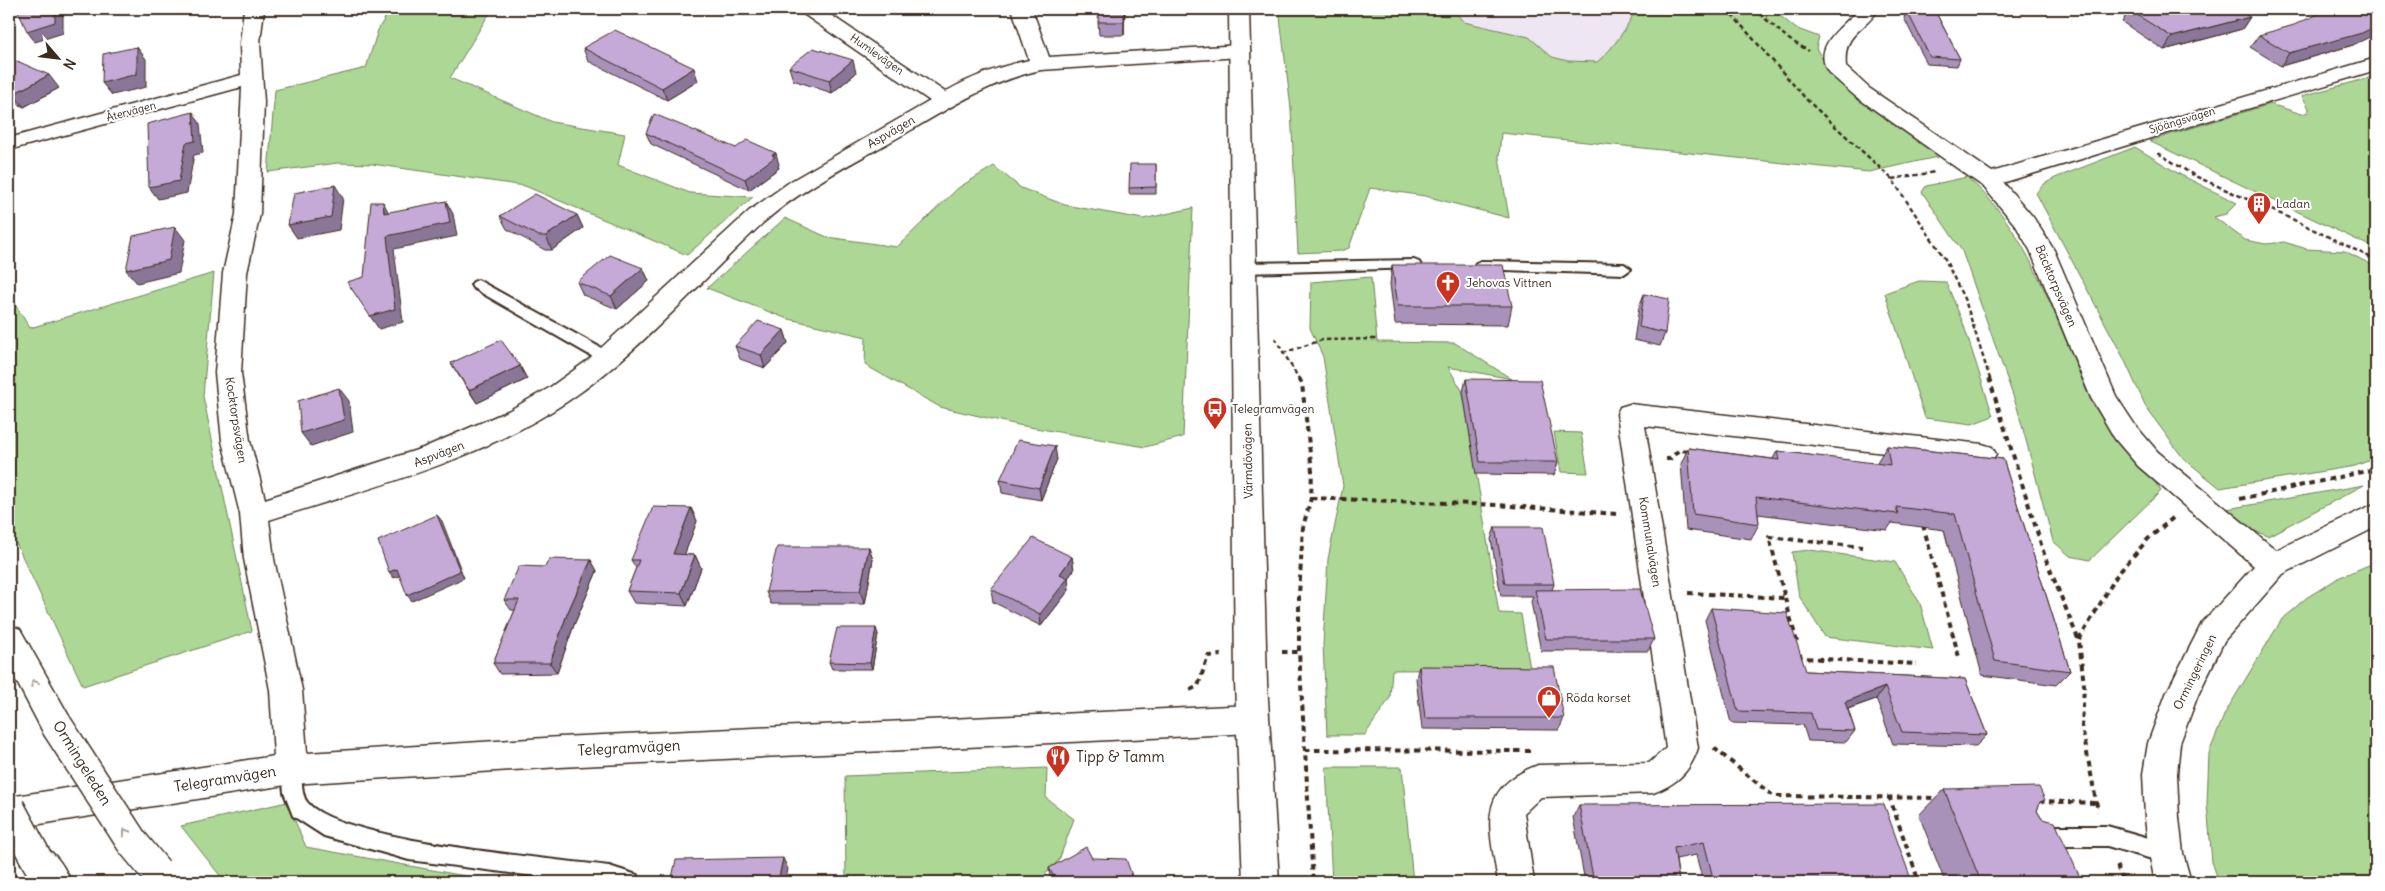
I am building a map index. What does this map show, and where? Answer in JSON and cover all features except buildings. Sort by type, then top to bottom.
[{"type":"street","name":"Kocktorpsvägen","points":[[254,9],[250,43],[252,78],[248,214],[235,273],[228,373],[236,441],[254,514],[260,559],[286,690],[292,769]]},
{"type":"street","name":"Humlevägen","points":[[809,9],[944,101]]},
{"type":"street","points":[[1022,9],[1041,64]]},
{"type":"street","name":"Värmdövägen","points":[[1239,9],[1252,719],[1261,882]]},
{"type":"street","points":[[1835,66],[1834,47],[1839,37],[1869,9]]},
{"type":"street","name":"Aspvägen","points":[[254,514],[418,462],[462,446],[570,389],[607,358],[757,216],[799,186],[944,101],[991,78],[1041,64],[1240,52]]},
{"type":"street","name":"Sjöängsvägen","points":[[1989,180],[2376,64]]},
{"type":"street","name":"Bäcktorpsvägen","points":[[1835,66],[1843,77],[1862,92],[1989,180],[2024,222],[2042,250],[2104,398],[2125,432],[2156,465],[2273,565]]},
{"type":"street","name":"Återvägen","points":[[10,144],[252,78]]},
{"type":"street","name":"Kommunalvägen","points":[[1682,748],[1630,414],[1982,454]]},
{"type":"street","name":"Ormingeringen","points":[[2169,868],[2160,774],[2164,743],[2172,718],[2213,632],[2273,565],[2376,514]]},
{"type":"street","name":"Ormingeleden","points":[[9,638],[57,726],[132,842],[161,876]]},
{"type":"street","name":"Telegramvägen","points":[[9,814],[292,769],[560,752],[1252,719]]},
{"type":"street","points":[[1516,882],[1506,812],[1522,790],[1538,780],[1653,778],[1669,770],[1679,758],[1682,748]]},
{"type":"street","points":[[9,808],[46,875]]},
{"type":"lane","points":[[1244,268],[1432,266]]},
{"type":"lane","points":[[1470,266],[1624,269]]},
{"type":"lane","points":[[478,285],[607,358]]},
{"type":"lane","points":[[292,769],[294,793],[300,809],[324,826],[409,850],[609,876],[630,882]]},
{"type":"lane","points":[[2021,836],[2106,836],[2169,868]]},
{"type":"path","points":[[1727,9],[1807,100],[1892,180],[1945,260],[1966,303],[2045,557],[2079,640],[2084,685],[2082,727],[2096,803],[2037,801]]},
{"type":"path","points":[[1754,9],[1790,40],[1835,66]]},
{"type":"path","points":[[2150,148],[2195,176],[2294,220],[2376,260]]},
{"type":"path","points":[[1892,180],[1941,171]]},
{"type":"path","points":[[1274,337],[1302,384],[1312,471],[1311,498],[1303,528],[1299,595],[1299,652],[1313,882]]},
{"type":"path","points":[[1283,353],[1322,340],[1377,339]]},
{"type":"path","points":[[1663,459],[1670,459],[1679,450],[1698,453]]},
{"type":"path","points":[[1311,498],[1498,505],[1646,516]]},
{"type":"path","points":[[1920,516],[1959,657]]},
{"type":"path","points":[[1862,547],[1769,537],[1801,658],[1917,664]]},
{"type":"path","points":[[1685,593],[1785,598]]},
{"type":"path","points":[[1189,691],[1198,686],[1208,656]]},
{"type":"path","points":[[1682,748],[1713,747],[1773,796],[1948,798]]},
{"type":"path","points":[[1305,750],[1538,751]]},
{"type":"path","points":[[1889,796],[1918,882]]},
{"type":"shaded area","points":[[1452,9],[1636,9],[1626,29],[1597,62],[1568,61],[1552,57],[1529,37],[1464,22]]},
{"type":"green space","points":[[390,9],[492,9],[450,78],[552,122],[625,134],[618,165],[690,193],[753,197],[687,255],[525,186],[372,164],[338,163],[268,172],[275,90],[366,68],[378,30]]},
{"type":"green space","points":[[1279,9],[1452,9],[1464,22],[1529,37],[1552,57],[1568,61],[1597,62],[1619,38],[1636,9],[1772,9],[1795,28],[1819,37],[1816,48],[1832,76],[1859,99],[1942,156],[1869,172],[1501,133],[1499,157],[1509,218],[1425,196],[1370,188],[1349,248],[1341,251],[1298,253],[1291,109]]},
{"type":"green space","points":[[2376,76],[2376,249],[2149,141],[2270,104],[2302,114],[2308,112],[2309,108],[2302,96]]},
{"type":"green space","points":[[2135,147],[2181,175],[2237,203],[2226,214],[2214,217],[2245,240],[2266,244],[2284,242],[2307,249],[2345,251],[2376,267],[2376,458],[2355,466],[2220,488],[2183,458],[2147,409],[2123,357],[2036,193],[2044,184],[2055,178]]},
{"type":"green space","points":[[994,166],[1021,188],[1065,205],[1143,219],[1193,208],[1183,437],[1145,447],[1018,425],[940,407],[865,365],[866,337],[785,318],[707,288],[785,218],[827,237],[897,247],[958,188]]},
{"type":"green space","points":[[1967,177],[1986,195],[2002,215],[2029,258],[2051,304],[2093,404],[2109,427],[2161,491],[2090,560],[2070,556],[2053,541],[2017,407],[1962,251],[1922,192],[1926,186]]},
{"type":"green space","points":[[214,273],[203,396],[252,631],[83,686],[9,528],[9,295],[30,328]]},
{"type":"green space","points":[[1371,277],[1377,342],[1455,343],[1512,379],[1448,367],[1463,392],[1499,613],[1521,614],[1530,669],[1392,670],[1390,698],[1365,735],[1327,735],[1323,644],[1328,559],[1343,486],[1323,357],[1310,328],[1311,282]]},
{"type":"green space","points":[[1919,281],[1946,282],[1963,323],[1993,416],[1972,424],[1925,418],[1885,293]]},
{"type":"green space","points":[[1554,432],[1581,433],[1588,473],[1561,472]]},
{"type":"green space","points":[[2364,485],[2268,536],[2241,526],[2221,510]]},
{"type":"green space","points":[[1810,550],[1895,562],[1920,603],[1933,650],[1825,637],[1799,596],[1792,552]]},
{"type":"green space","points":[[2376,562],[2376,882],[2219,882],[2212,862],[2207,804],[2209,753],[2225,713],[2282,619],[2306,598],[2340,577]]},
{"type":"green space","points":[[1326,767],[1402,767],[1413,882],[1332,882]]},
{"type":"green space","points":[[1047,768],[1046,798],[1074,819],[1059,860],[1038,882],[846,882],[845,776]]},
{"type":"green space","points":[[287,802],[306,847],[498,882],[225,882],[181,826]]},
{"type":"place","name":"Ladan","points":[[2259,225]]},
{"type":"place","name":"Jehovas Vittnen","points":[[1448,304]]},
{"type":"place","name":"Telegramvägen","points":[[1215,430]]},
{"type":"place","name":"Röda korset","points":[[1549,719]]},
{"type":"place","name":"Tipp & Tamm","points":[[1058,778]]}]
